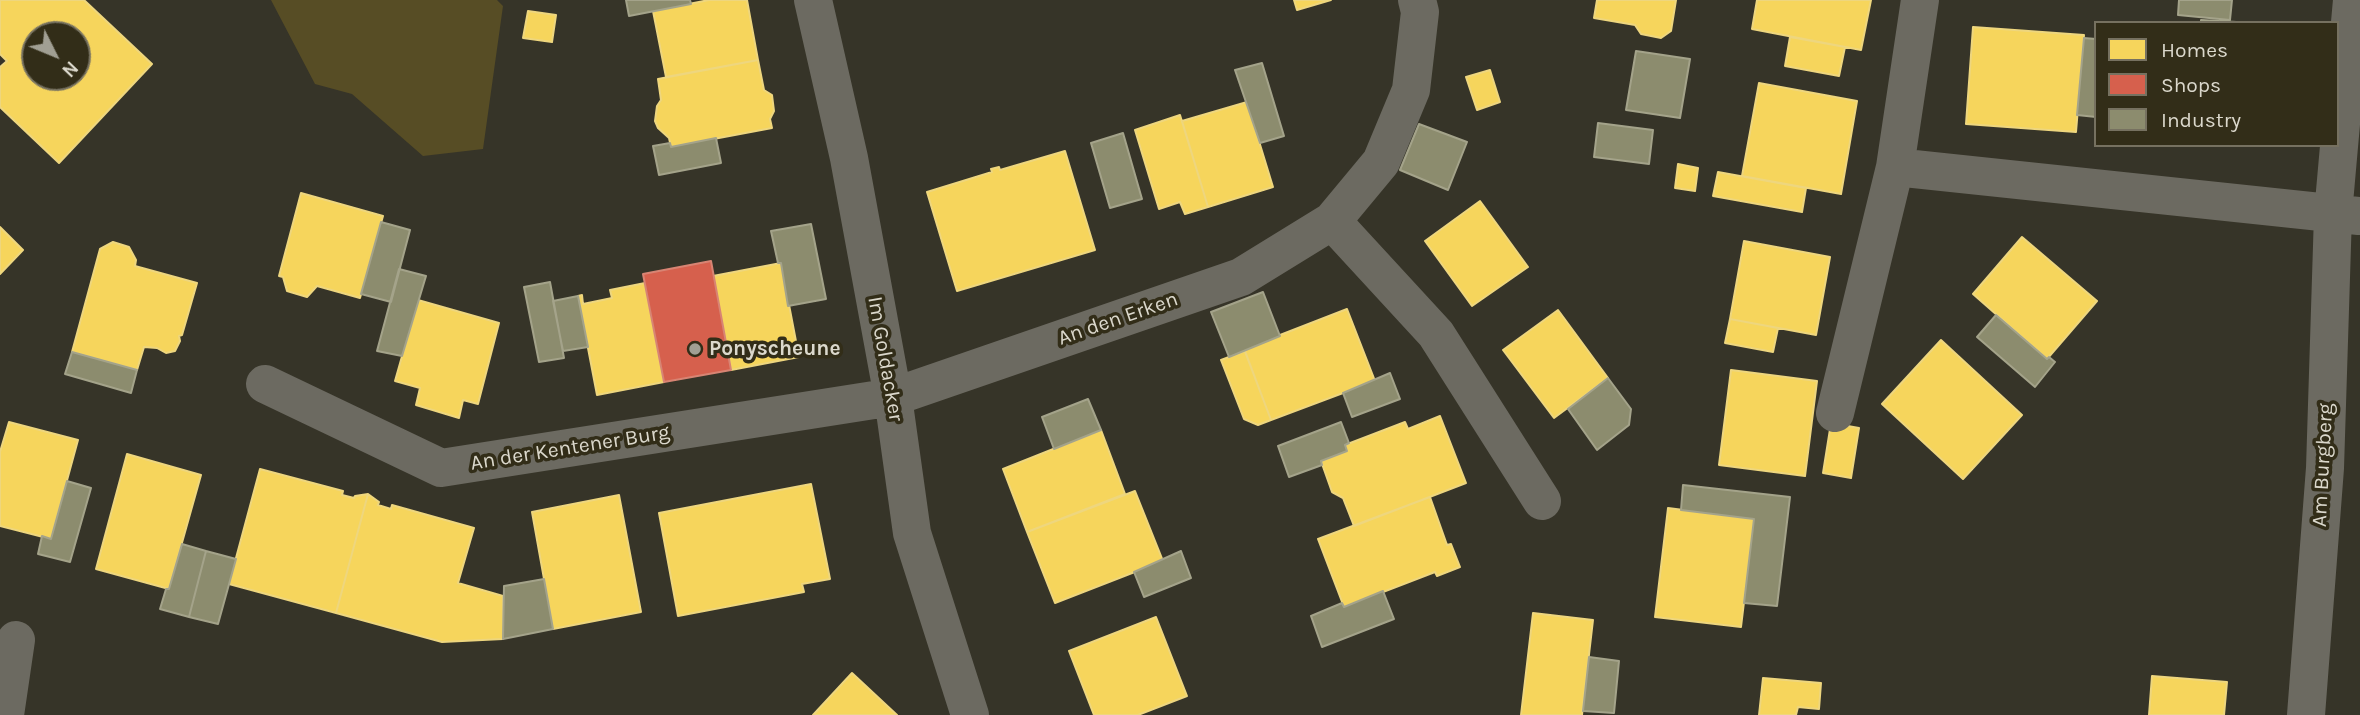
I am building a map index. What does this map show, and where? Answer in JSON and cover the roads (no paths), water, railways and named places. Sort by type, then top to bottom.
[{"type":"street","name":"Im Goldacker","points":[[813,0],[849,158],[893,397],[912,533],[970,715]]},
{"type":"street","name":"An den Erken","points":[[893,397],[1241,277],[1332,221],[1381,162],[1411,90],[1420,12],[1418,0]]},
{"type":"street","points":[[1835,413],[1895,167],[1920,0]]},
{"type":"street","name":"Am Burgberg","points":[[2306,715],[2347,215],[2352,0]]},
{"type":"street","points":[[1895,167],[2347,215]]},
{"type":"street","points":[[1332,221],[1436,334],[1542,500]]},
{"type":"street","name":"An der Kentener Burg","points":[[265,384],[441,468],[893,397]]},
{"type":"street","points":[[5,715],[16,640]]},
{"type":"place","name":"Ponyscheune","points":[[695,349]]}]
